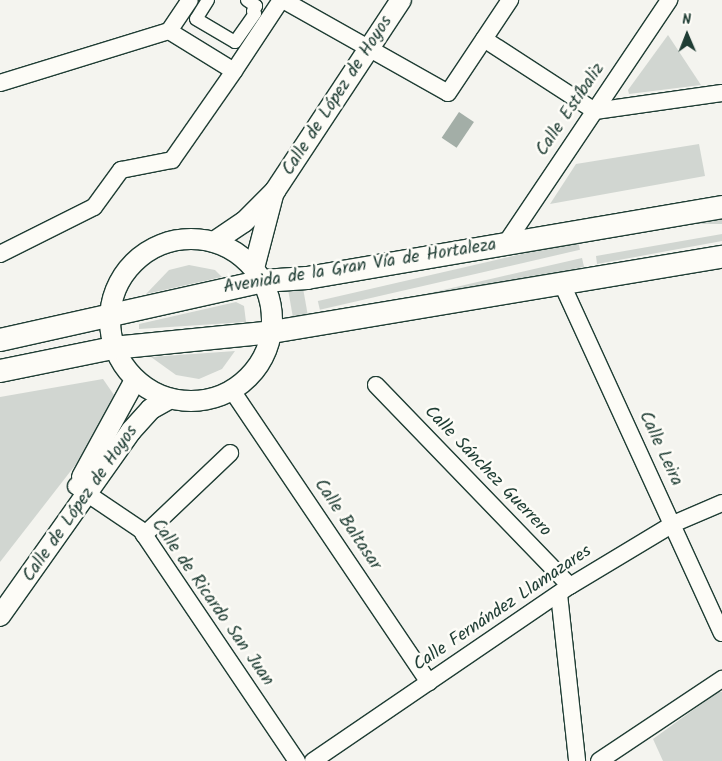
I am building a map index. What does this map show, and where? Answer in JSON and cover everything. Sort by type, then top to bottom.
[{"type":"main road","name":"Avenida de la Gran Vía de Hortaleza","points":[[0,340],[108,315],[258,275],[307,278],[722,207]]},
{"type":"main road","points":[[0,371],[114,348],[272,332],[561,282],[722,257]]},
{"type":"street","points":[[0,83],[169,31],[190,0]]},
{"type":"street","points":[[208,0],[196,19],[235,42],[252,8]]},
{"type":"street","points":[[0,254],[94,207],[121,170],[172,160],[282,0],[448,93],[510,0]]},
{"type":"street","name":"Calle de López de Hoyos","points":[[214,242],[244,222],[275,191],[400,0]]},
{"type":"street","name":"Calle Estíbaliz","points":[[506,243],[669,0]]},
{"type":"street","points":[[169,31],[234,72]]},
{"type":"street","points":[[484,39],[595,111],[722,93]]},
{"type":"street","name":"Calle de López de Hoyos","points":[[258,275],[275,191]]},
{"type":"street","points":[[197,239],[214,242],[233,250],[258,275],[272,332],[269,347],[252,376],[215,399],[169,400],[135,380],[114,348],[108,315],[130,266],[158,246],[197,239]]},
{"type":"street","name":"Calle Leira","points":[[561,282],[722,633]]},
{"type":"street","name":"Calle de López de Hoyos","points":[[0,616],[82,490],[135,380]]},
{"type":"street","name":"Calle Sánchez Guerrero","points":[[376,385],[564,590]]},
{"type":"street","name":"Calle Baltasar","points":[[231,389],[429,683]]},
{"type":"street","name":"Calle de López de Hoyos","points":[[0,604],[82,490],[130,431],[151,410],[169,400]]},
{"type":"street","points":[[144,535],[230,453]]},
{"type":"street","name":"Calle de Ricardo San Juan","points":[[82,490],[144,535],[297,761]]},
{"type":"street","name":"Calle Fernández Llamazares","points":[[313,761],[564,590],[673,524],[722,502]]},
{"type":"street","points":[[564,590],[577,761]]},
{"type":"street","points":[[599,761],[722,679]]},
{"type":"shaded area","points":[[668,35],[701,85],[629,94],[628,90]]},
{"type":"shaded area","points":[[459,112],[474,122],[457,148],[442,138]]},
{"type":"shaded area","points":[[699,144],[705,176],[550,204],[576,164]]},
{"type":"shaded area","points":[[591,216],[722,216],[722,224],[591,224]]},
{"type":"shaded area","points":[[722,234],[722,241],[597,264],[596,256]]},
{"type":"shaded area","points":[[578,241],[580,250],[320,310],[318,301]]},
{"type":"shaded area","points":[[582,258],[584,267],[325,327],[323,318]]},
{"type":"shaded area","points":[[189,265],[215,270],[222,277],[146,294],[169,270]]},
{"type":"shaded area","points":[[303,288],[308,315],[293,317],[288,291]]},
{"type":"shaded area","points":[[236,302],[244,306],[246,322],[139,329],[139,324]]},
{"type":"shaded area","points":[[235,351],[222,369],[199,379],[176,375],[151,357]]},
{"type":"shaded area","points":[[103,379],[114,395],[101,432],[0,562],[0,397]]},
{"type":"shaded area","points":[[718,692],[722,692],[722,761],[663,761],[653,739]]}]
